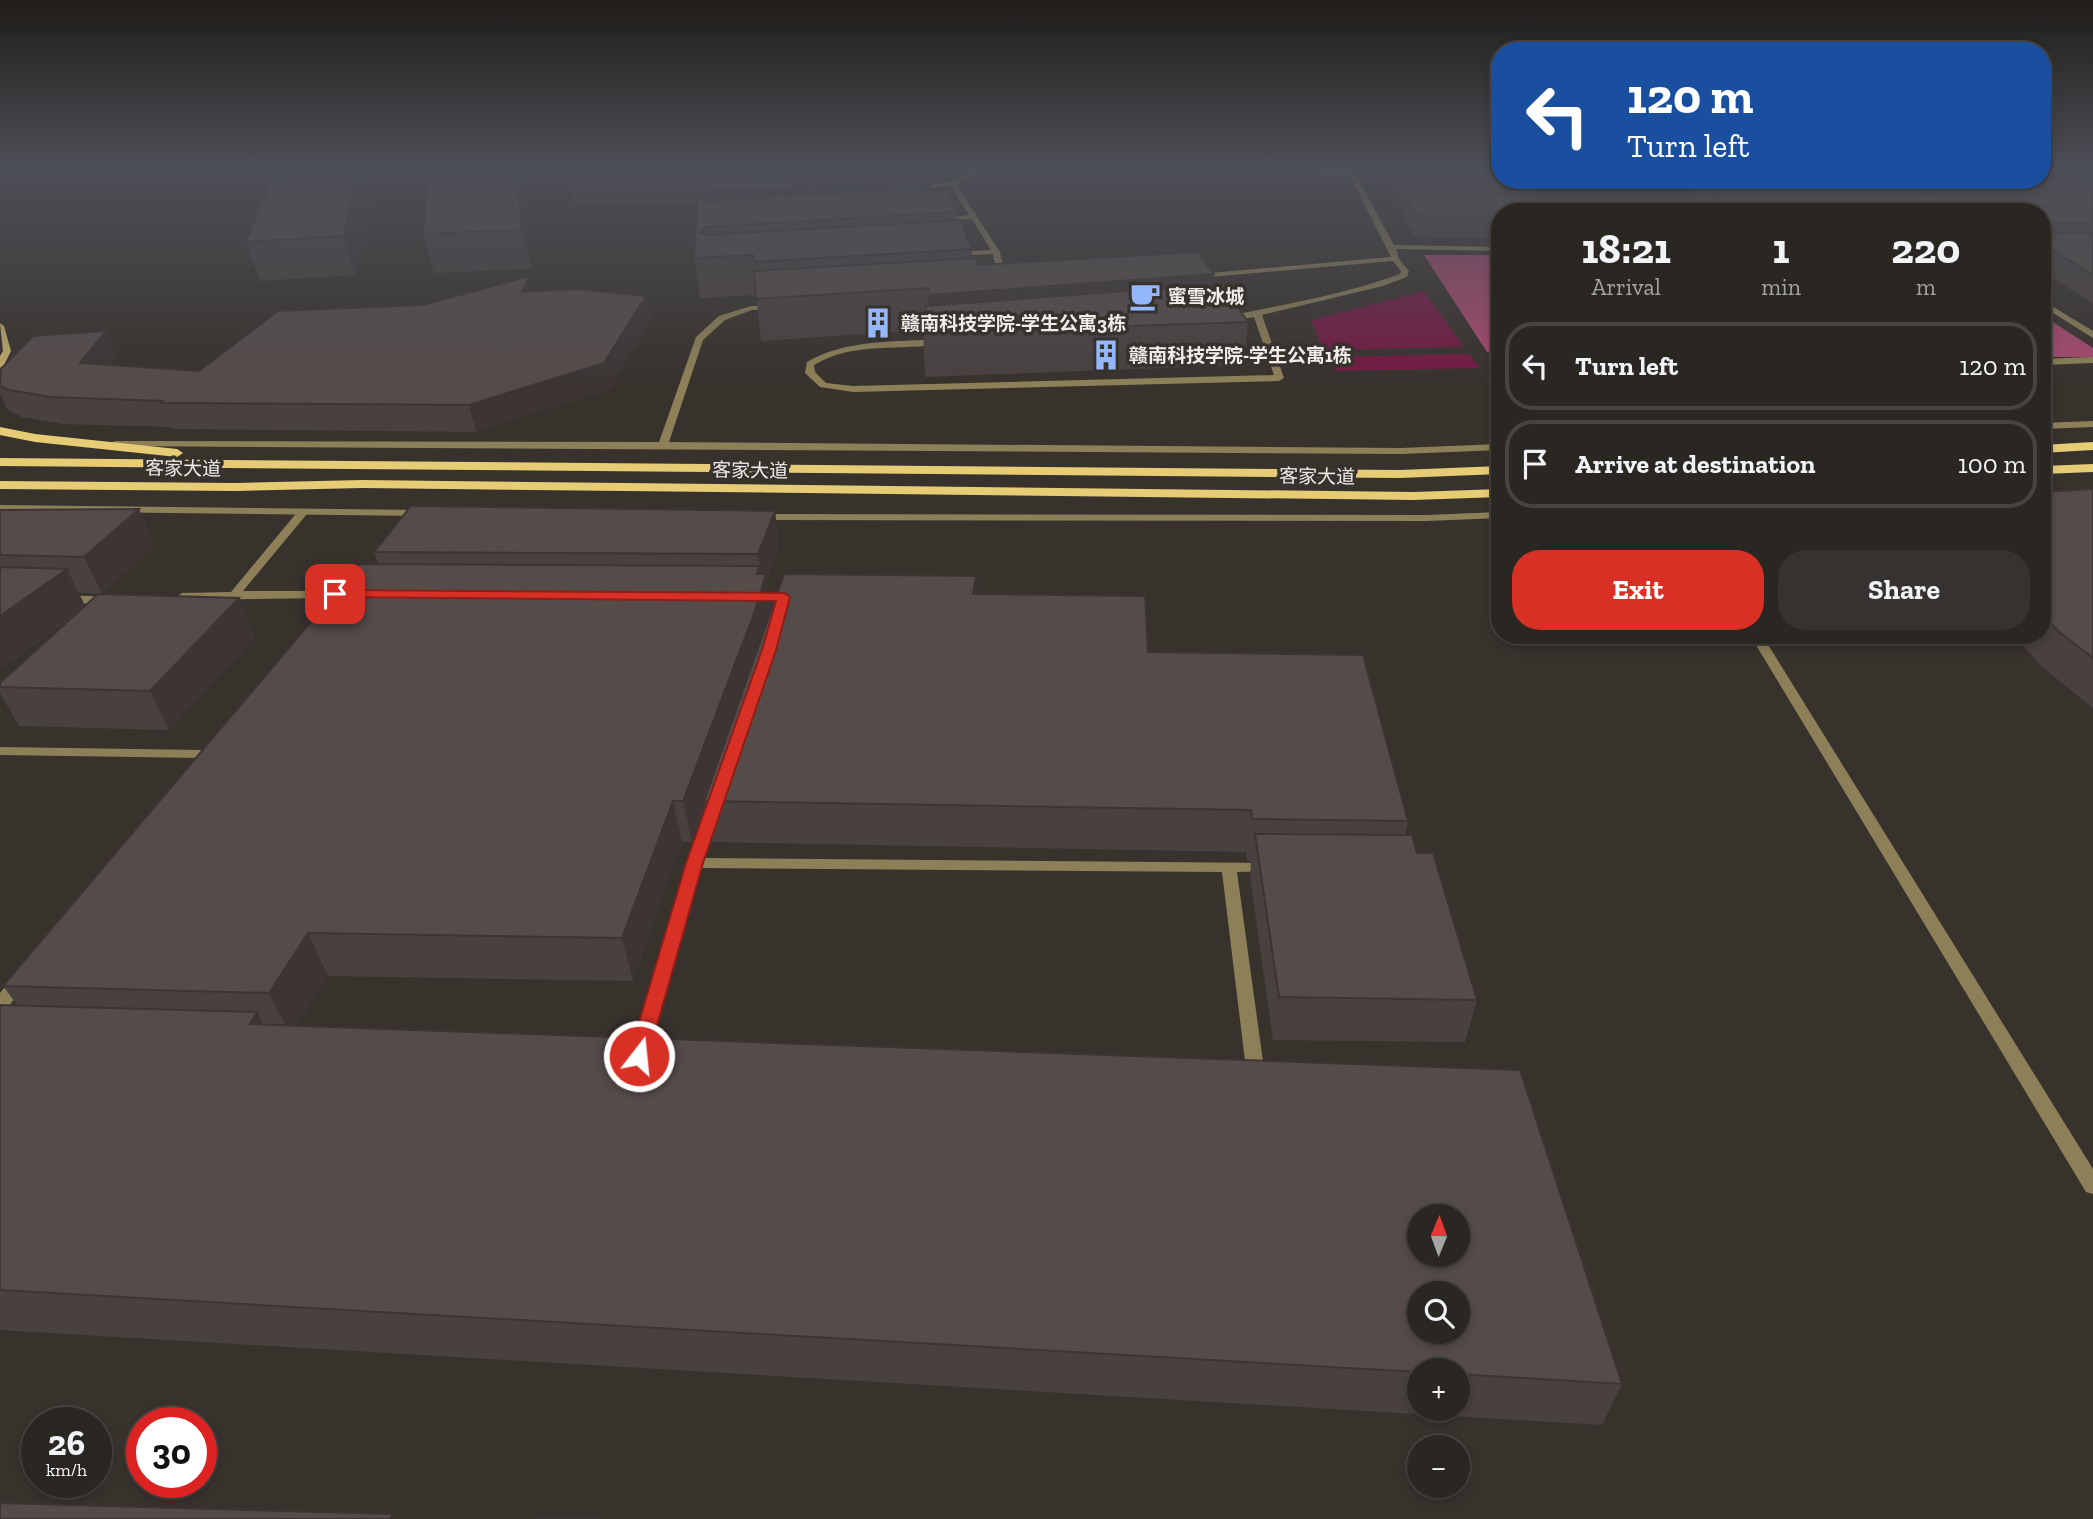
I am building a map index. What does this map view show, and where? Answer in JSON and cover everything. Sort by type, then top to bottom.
[{"type":"main road","points":[[0,326],[7,351],[0,365]]},
{"type":"main road","points":[[0,431],[35,438],[115,444],[247,462]]},
{"type":"main road","points":[[2051,448],[2093,446]]},
{"type":"main road","name":"客家大道","points":[[0,461],[1399,474],[1491,470]]},
{"type":"main road","points":[[2051,470],[2093,468]]},
{"type":"main road","name":"客家大道","points":[[0,485],[236,488],[362,484],[1414,496],[1491,493]]},
{"type":"street","points":[[990,241],[996,251],[1004,292]]},
{"type":"street","points":[[1220,320],[1380,284],[1404,275],[1405,271],[1395,259],[1388,241]]},
{"type":"street","points":[[1391,247],[1491,249]]},
{"type":"street","points":[[942,255],[996,251]]},
{"type":"street","points":[[1193,276],[1395,259]]},
{"type":"street","points":[[663,445],[699,339],[722,318],[751,308],[791,306]]},
{"type":"street","points":[[2051,308],[2093,335]]},
{"type":"street","points":[[947,342],[842,350],[819,356],[810,364],[810,373],[823,385],[853,388],[1279,378],[1256,314]]},
{"type":"street","points":[[2051,362],[2093,360]]},
{"type":"street","points":[[2051,426],[2093,424]]},
{"type":"street","points":[[115,444],[1387,450],[1491,447]]},
{"type":"street","points":[[0,508],[441,513]]},
{"type":"street","points":[[234,595],[303,512]]},
{"type":"street","points":[[746,517],[1491,516]]},
{"type":"street","points":[[166,598],[341,594],[317,615]]},
{"type":"street","points":[[50,599],[126,600]]},
{"type":"street","points":[[92,616],[112,601]]},
{"type":"street","points":[[1762,644],[2093,1186]]},
{"type":"street","points":[[0,751],[202,754]]},
{"type":"street","points":[[639,1056],[695,863],[721,788]]},
{"type":"street","points":[[695,863],[1283,867]]},
{"type":"street","points":[[1229,867],[1255,1069]]},
{"type":"street","points":[[0,1005],[34,964]]},
{"type":"shaded area","points":[[1424,255],[1491,255],[1491,352],[1487,352]]},
{"type":"shaded area","points":[[1424,291],[1464,347],[1323,350],[1311,320]]},
{"type":"shaded area","points":[[2051,321],[2093,348],[2093,357],[2051,357]]},
{"type":"shaded area","points":[[1469,354],[1480,368],[1336,371],[1328,357]]},
{"type":"building","points":[[695,241],[969,241],[972,249],[754,262],[753,255],[694,258]]},
{"type":"building","points":[[2051,241],[2093,241],[2093,275],[2051,249]]},
{"type":"building","points":[[1198,252],[1214,274],[928,295],[929,288],[756,299],[754,271],[976,258],[979,265]]},
{"type":"building","points":[[530,276],[522,292],[577,289],[646,296],[604,363],[469,405],[161,403],[163,401],[50,397],[0,386],[1,369],[33,336],[106,331],[80,363],[199,371],[278,311],[423,305]]},
{"type":"building","points":[[1221,284],[1248,322],[922,333],[926,306]]},
{"type":"building","points":[[2093,489],[2093,658],[2051,624],[2051,491]]},
{"type":"building","points":[[411,506],[775,511],[758,554],[374,552]]},
{"type":"building","points":[[139,509],[84,557],[0,555],[0,510]]},
{"type":"building","points":[[360,564],[759,566],[757,574],[766,574],[755,611],[683,801],[673,801],[622,938],[308,933],[269,993],[3,986]]},
{"type":"building","points":[[0,567],[67,569],[0,616]]},
{"type":"building","points":[[784,574],[976,576],[973,594],[1145,596],[1148,652],[1363,655],[1408,821],[1252,819],[1251,810],[704,801]]},
{"type":"building","points":[[98,594],[239,598],[150,691],[0,687],[0,683]]},
{"type":"building","points":[[1255,834],[1412,835],[1417,853],[1433,853],[1477,1000],[1279,997]]},
{"type":"building","points":[[0,1005],[257,1012],[250,1024],[1520,1070],[1622,1384],[1470,1375],[1470,1358],[1407,1358],[1407,1371],[0,1290]]},
{"type":"building","points":[[0,1503],[392,1514],[390,1519],[0,1519]]},
{"type":"building","points":[[537,1517],[601,1519],[537,1519]]},
{"type":"place","name":"蜜雪冰城","points":[[1145,296]]},
{"type":"place","name":"赣南科技学院-学生公寓3栋","points":[[878,323]]},
{"type":"place","name":"赣南科技学院-学生公寓1栋","points":[[1106,355]]},
{"type":"route","points":[[335,594],[784,597],[769,650],[695,863],[639,1056]]}]
